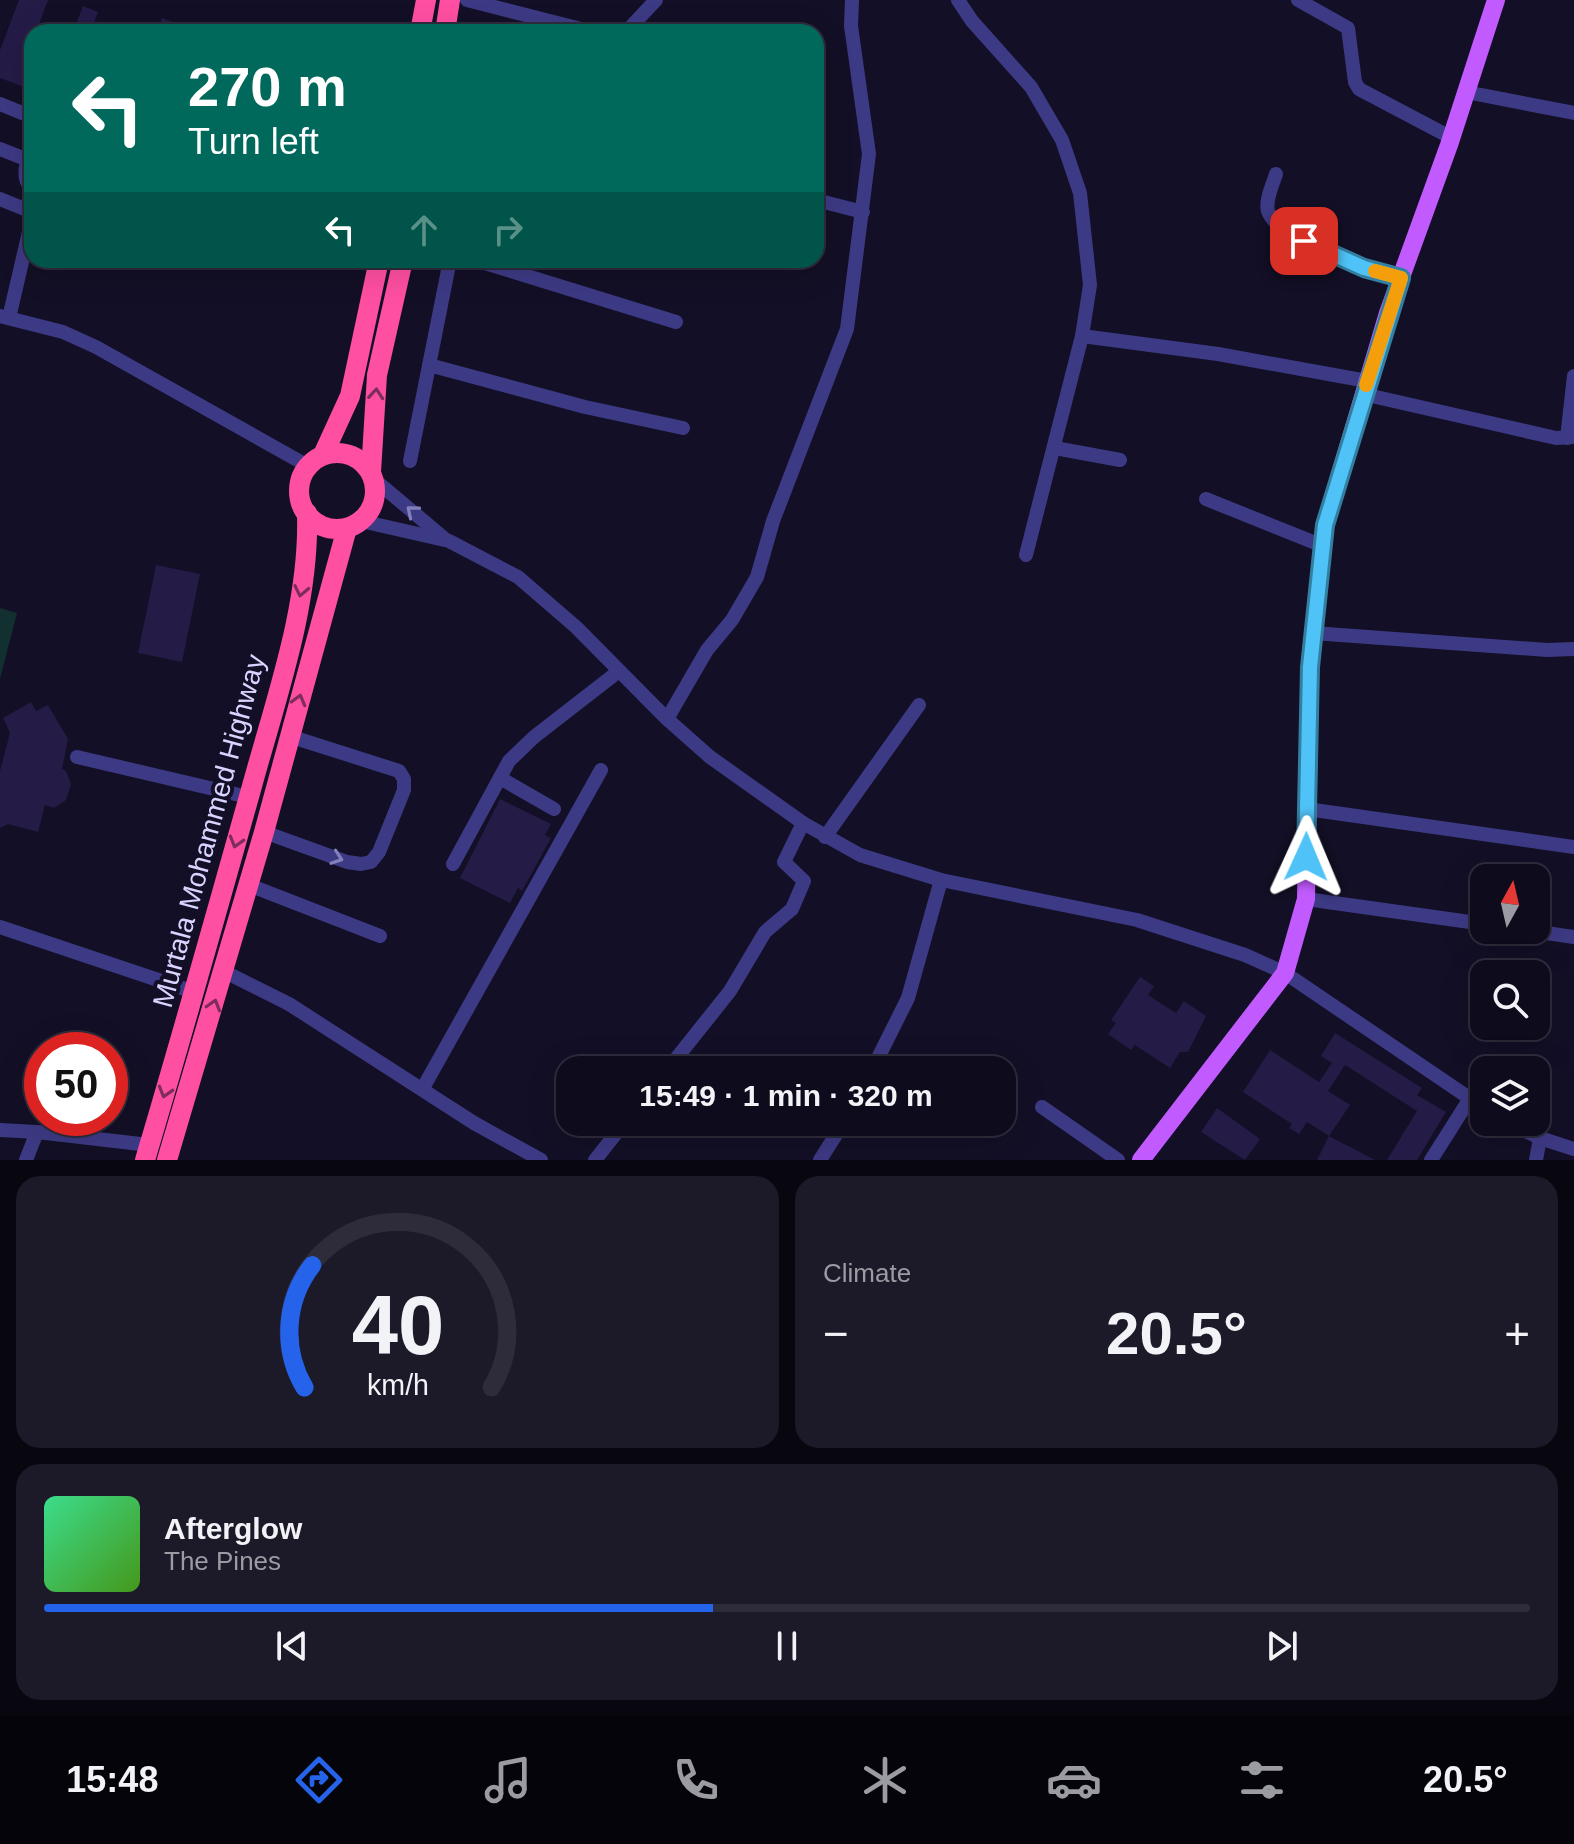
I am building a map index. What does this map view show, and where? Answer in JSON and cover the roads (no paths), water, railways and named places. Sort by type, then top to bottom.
[{"type":"highway","points":[[422,24],[426,0]]},
{"type":"highway","points":[[446,24],[450,0]]},
{"type":"highway","points":[[377,268],[350,396],[299,487],[299,498],[307,513],[325,527],[354,524],[372,507],[377,375],[401,268]]},
{"type":"highway","points":[[316,460],[335,452],[353,455],[373,476]]},
{"type":"highway","name":"Murtala Mohammed Highway","points":[[147,1152],[248,797],[302,588],[308,545],[307,513]]},
{"type":"highway","name":"Murtala Mohammed Highway","points":[[167,1160],[249,885],[289,736],[354,524]]},
{"type":"main road","points":[[1141,1160],[1285,973],[1306,899],[1310,667],[1323,546],[1333,492],[1401,278],[1452,138],[1496,0]]},
{"type":"street","points":[[467,0],[562,24]]},
{"type":"street","points":[[634,24],[656,0]]},
{"type":"street","points":[[667,719],[707,650],[732,620],[757,577],[791,472],[841,351],[851,309],[869,154],[851,26],[852,0]]},
{"type":"street","points":[[958,0],[972,21],[1031,87],[1062,140],[1080,193],[1090,285],[1082,336],[1026,555]]},
{"type":"street","points":[[1298,0],[1348,28],[1355,82],[1359,89],[1452,138]]},
{"type":"street","points":[[1466,92],[1574,113]]},
{"type":"street","points":[[0,104],[24,114]]},
{"type":"street","points":[[0,149],[24,153]]},
{"type":"street","points":[[1276,174],[1268,210],[1277,226],[1364,268],[1401,278]]},
{"type":"street","points":[[0,199],[24,209]]},
{"type":"street","points":[[824,202],[863,212]]},
{"type":"street","points":[[24,247],[4,317],[63,332],[96,347],[316,460]]},
{"type":"street","points":[[410,461],[448,268]]},
{"type":"street","points":[[501,268],[676,322]]},
{"type":"street","points":[[1082,336],[1218,354],[1365,387],[1543,435],[1571,438],[1574,376]]},
{"type":"street","points":[[429,365],[585,407],[683,428]]},
{"type":"street","points":[[1055,448],[1120,460]]},
{"type":"street","points":[[373,476],[449,541],[496,564],[539,593],[710,757],[825,837],[860,855],[941,880],[1137,920],[1216,944],[1285,973],[1469,1100],[1431,1160]]},
{"type":"street","points":[[1206,499],[1323,546]]},
{"type":"street","points":[[354,524],[449,541]]},
{"type":"street","points":[[1313,633],[1547,650],[1574,649]]},
{"type":"street","points":[[453,864],[509,761],[534,737],[619,671]]},
{"type":"street","points":[[825,837],[919,705]]},
{"type":"street","points":[[264,832],[347,862],[371,862],[379,852],[404,790],[404,779],[399,771],[289,736]]},
{"type":"street","points":[[77,757],[248,797]]},
{"type":"street","points":[[423,1088],[601,770]]},
{"type":"street","points":[[500,778],[554,809]]},
{"type":"street","points":[[1307,809],[1574,847]]},
{"type":"street","points":[[678,1056],[730,991],[765,932],[798,900],[804,881],[784,862],[803,823]]},
{"type":"street","points":[[879,1056],[908,998],[941,880]]},
{"type":"street","points":[[249,885],[380,936]]},
{"type":"street","points":[[1306,899],[1470,922]]},
{"type":"street","points":[[0,927],[194,992]]},
{"type":"street","points":[[1550,934],[1574,937]]},
{"type":"street","points":[[223,971],[289,1004],[474,1123],[541,1160]]},
{"type":"street","points":[[1042,1107],[1118,1160]]},
{"type":"street","points":[[0,1130],[24,1131]]},
{"type":"street","points":[[26,1160],[35,1136]]},
{"type":"street","points":[[59,1136],[147,1152]]},
{"type":"street","points":[[595,1160],[614,1136]]},
{"type":"street","points":[[820,1160],[835,1136]]},
{"type":"street","points":[[1536,1136],[1574,1149]]},
{"type":"street","points":[[1536,1160],[1540,1138]]}]
